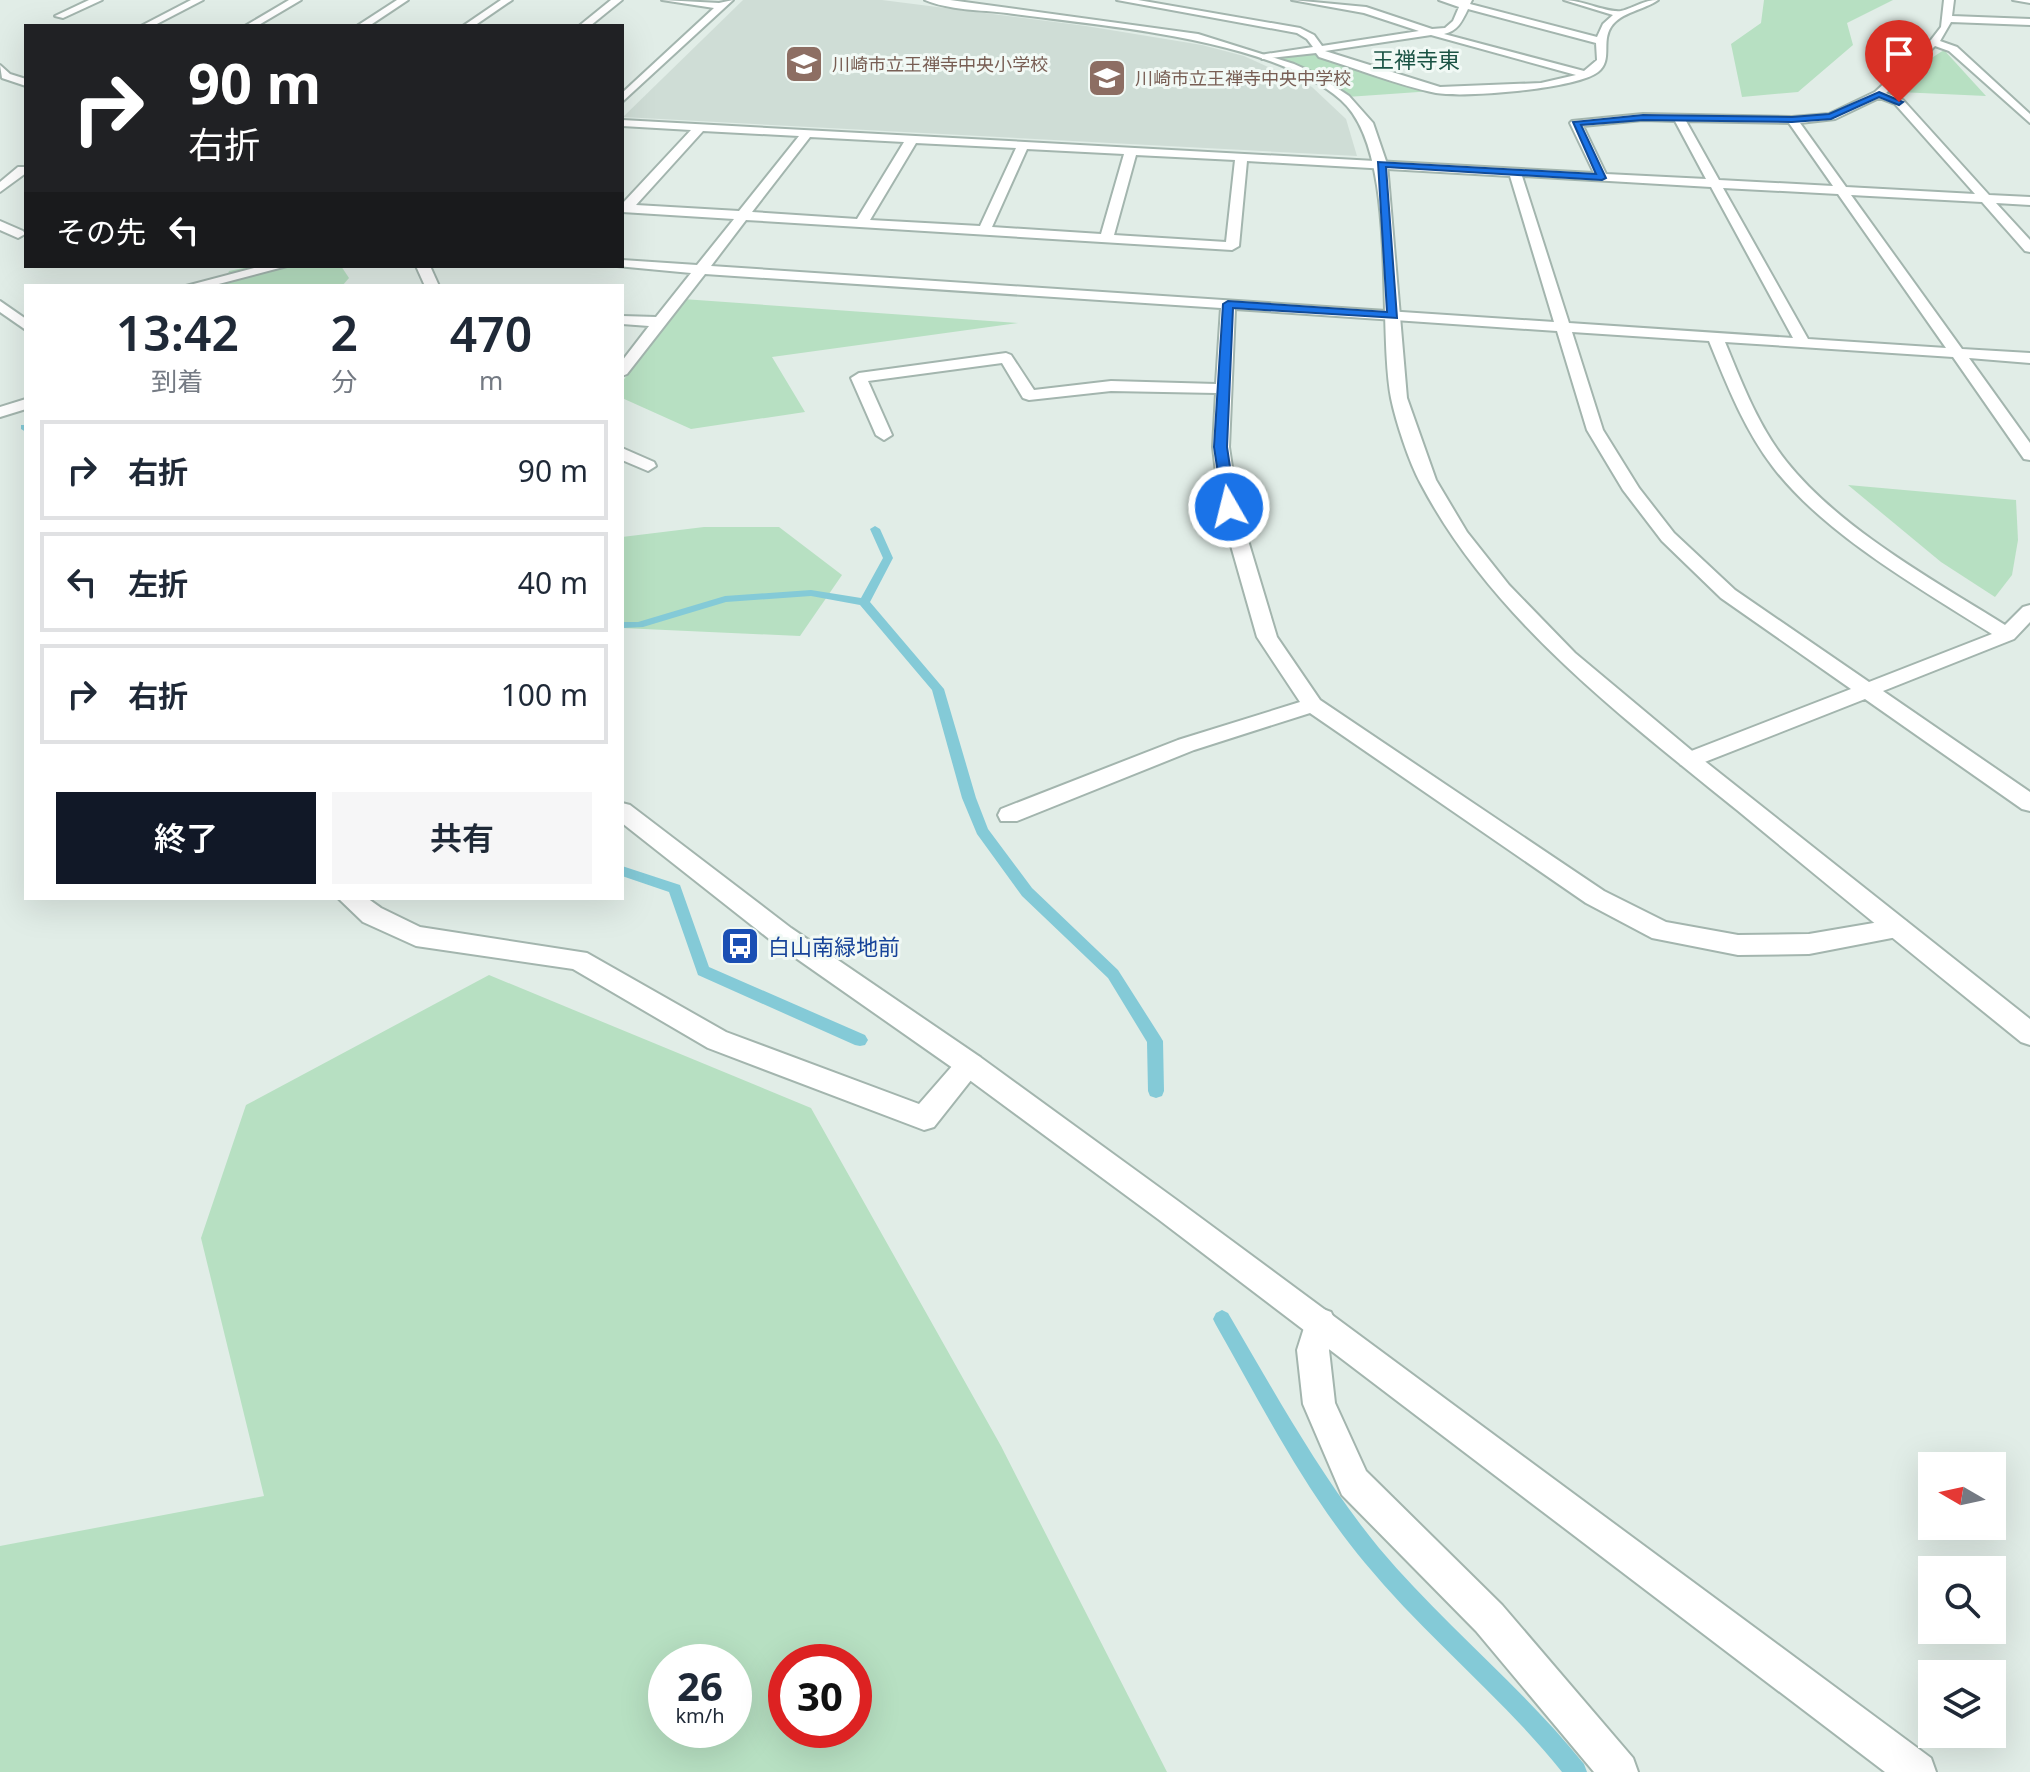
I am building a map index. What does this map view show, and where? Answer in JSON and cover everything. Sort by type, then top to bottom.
[{"type":"street","points":[[60,18],[97,0]]},
{"type":"street","points":[[150,24],[198,0]]},
{"type":"street","points":[[254,24],[296,0]]},
{"type":"street","points":[[365,24],[403,0]]},
{"type":"street","points":[[471,24],[507,0]]},
{"type":"street","points":[[587,24],[617,0]]},
{"type":"street","points":[[667,0],[724,3]]},
{"type":"street","points":[[930,0],[1160,30],[1222,43],[1312,76],[1345,98],[1367,123],[1381,164],[1399,398],[1411,441],[1427,480],[1459,534],[1502,589],[1568,657],[1689,760],[2030,1034]]},
{"type":"street","points":[[1122,0],[1300,31],[1311,37],[1318,50],[1332,58],[1439,90],[1541,86],[1585,75],[1596,69],[1602,60],[1601,32],[1620,14],[1653,0]]},
{"type":"street","points":[[1297,0],[1366,10],[1434,33],[1585,75]]},
{"type":"street","points":[[1444,0],[1465,2],[1599,41]]},
{"type":"street","points":[[1569,0],[1620,14]]},
{"type":"street","points":[[1602,178],[1576,123],[1617,118],[1792,120],[1831,117],[1879,94],[1934,42],[1946,27],[1949,0]]},
{"type":"street","points":[[2018,0],[2030,0]]},
{"type":"street","points":[[1266,57],[1448,30],[1457,22],[1465,2]]},
{"type":"street","points":[[624,97],[724,3]]},
{"type":"street","points":[[1257,23],[1267,15]]},
{"type":"street","points":[[1948,19],[2027,24]]},
{"type":"street","points":[[1934,42],[1953,49],[2030,120]]},
{"type":"street","points":[[0,68],[6,76],[24,82]]},
{"type":"street","points":[[1879,94],[1899,102],[2030,248]]},
{"type":"street","points":[[1678,117],[1803,343]]},
{"type":"street","points":[[1792,120],[2030,455]]},
{"type":"street","points":[[624,123],[2030,201]]},
{"type":"street","points":[[624,208],[700,127]]},
{"type":"street","points":[[624,368],[698,269],[807,133]]},
{"type":"street","points":[[861,223],[912,139]]},
{"type":"street","points":[[984,231],[1023,145]]},
{"type":"street","points":[[1106,238],[1131,151]]},
{"type":"street","points":[[624,208],[1232,246],[1241,157]]},
{"type":"street","points":[[0,188],[20,168]]},
{"type":"street","points":[[1515,173],[1595,430],[1632,490],[1668,537],[1728,594],[2030,803]]},
{"type":"street","points":[[624,264],[2030,358]]},
{"type":"street","points":[[202,284],[271,268]]},
{"type":"street","points":[[1228,304],[1221,447],[1229,507],[1267,637],[1313,705],[1595,897],[1661,931],[1738,945],[1809,944],[1897,928]]},
{"type":"street","points":[[0,305],[24,324]]},
{"type":"street","points":[[624,320],[659,322]]},
{"type":"street","points":[[1715,337],[1748,415],[1780,465],[1828,512],[1897,566],[2007,635]]},
{"type":"street","points":[[884,435],[859,378],[1006,358],[1029,395],[1111,386],[1224,389]]},
{"type":"street","points":[[0,412],[24,405]]},
{"type":"street","points":[[624,454],[648,466]]},
{"type":"street","points":[[1689,760],[2007,635],[2030,611]]},
{"type":"street","points":[[1009,815],[1186,745],[1313,705]]},
{"type":"street","points":[[624,813],[782,935],[970,1065],[1320,1323],[1917,1772]]},
{"type":"street","points":[[353,900],[372,915],[416,936],[578,960],[717,1040],[924,1118],[970,1065]]},
{"type":"street","points":[[1320,1323],[1313,1350],[1319,1404],[1354,1483],[1489,1618],[1619,1772]]},
{"type":"shaded area","points":[[743,0],[882,0],[1086,26],[1202,45],[1244,56],[1312,87],[1346,119],[1357,156],[624,117]]},
{"type":"green space","points":[[1764,0],[1893,0],[1847,23],[1853,45],[1798,92],[1742,97],[1731,44],[1761,23]]},
{"type":"green space","points":[[1315,50],[1433,91],[1347,97],[1271,57]]},
{"type":"green space","points":[[1944,50],[1986,96],[1899,92],[1916,68]]},
{"type":"green space","points":[[243,268],[342,268],[349,278],[344,284],[225,284],[229,271]]},
{"type":"green space","points":[[683,299],[1018,323],[772,357],[805,412],[691,429],[624,399],[624,379]]},
{"type":"green space","points":[[1848,485],[2016,500],[2018,540],[2012,575],[1995,597],[1941,562]]},
{"type":"green space","points":[[704,527],[779,527],[842,575],[800,636],[624,628],[624,537]]},
{"type":"green space","points":[[489,975],[811,1108],[1001,1446],[1167,1772],[0,1772],[0,1546],[264,1496],[201,1238],[246,1105]]},
{"type":"waterway","points":[[864,602],[888,558],[875,529]]},
{"type":"waterway","points":[[624,625],[639,625],[725,599],[811,593],[864,602]]},
{"type":"waterway","points":[[864,602],[938,689],[969,798],[982,831],[1027,892],[1113,974],[1155,1041],[1156,1091]]},
{"type":"waterway","points":[[624,872],[675,889],[703,971],[860,1040]]},
{"type":"waterway","points":[[1222,1319],[1292,1440],[1350,1527],[1396,1583],[1528,1715],[1576,1772]]},
{"type":"place","name":"川崎市立王禅寺中央小学校","points":[[804,64]]},
{"type":"place","name":"川崎市立王禅寺中央中学校","points":[[1107,78]]},
{"type":"place","name":"白山南緑地前","points":[[740,946]]},
{"type":"district","name":"王禅寺東","points":[[1416,59]]},
{"type":"route","points":[[1229,507],[1221,447],[1228,304],[1393,316],[1381,164],[1602,178],[1576,123],[1643,117],[1792,120],[1831,117],[1879,94],[1899,102]]}]
